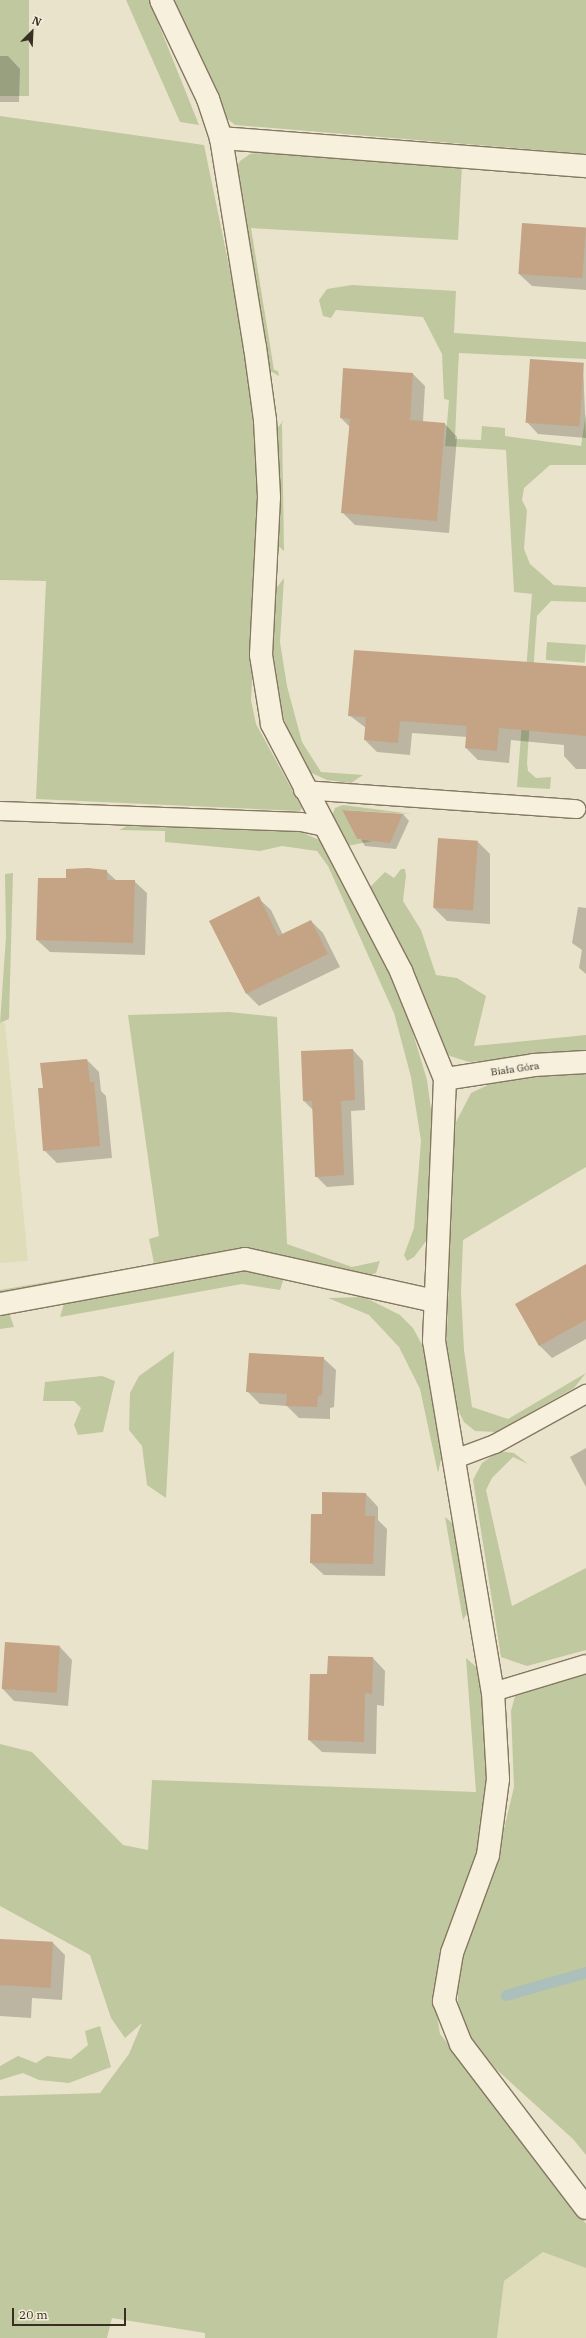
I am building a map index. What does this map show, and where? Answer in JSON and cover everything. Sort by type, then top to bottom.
[{"type":"street","points":[[162,0],[208,99],[221,138],[265,420],[269,497],[261,655],[264,689],[272,724],[303,790],[326,827],[401,971],[445,1079],[444,1151],[434,1301],[434,1341],[493,1692],[498,1779],[488,1855],[452,1953],[444,2001],[461,2044],[586,2208]]},
{"type":"street","points":[[221,138],[586,166]]},
{"type":"street","name":"Biała Góra","points":[[445,1079],[534,1065],[586,1062]]},
{"type":"street","points":[[0,1304],[245,1259],[434,1301]]},
{"type":"lane","points":[[303,790],[576,809]]},
{"type":"lane","points":[[0,811],[301,822],[326,827]]},
{"type":"lane","points":[[455,1459],[495,1444],[586,1394]]},
{"type":"lane","points":[[493,1692],[586,1664]]},
{"type":"shaded area","points":[[0,1023],[5,1023],[28,1261],[0,1263]]},
{"type":"shaded area","points":[[543,2252],[586,2268],[586,2338],[497,2338],[504,2281]]},
{"type":"green space","points":[[0,0],[29,0],[29,96],[0,96]]},
{"type":"green space","points":[[126,0],[149,0],[199,125],[180,122]]},
{"type":"green space","points":[[170,0],[586,0],[586,154],[235,125],[224,116]]},
{"type":"green space","points":[[0,116],[204,145],[245,343],[254,417],[260,543],[251,700],[256,724],[302,808],[300,811],[36,799],[46,581],[0,580]]},
{"type":"green space","points":[[270,151],[462,165],[458,240],[251,228],[274,370],[278,371],[279,376],[267,369],[233,174],[240,161],[250,154]]},
{"type":"green space","points":[[352,285],[456,291],[454,333],[586,342],[586,359],[459,353],[455,439],[481,440],[482,426],[505,428],[505,436],[581,446],[586,413],[586,465],[550,465],[524,488],[522,500],[527,510],[524,549],[530,564],[554,585],[586,587],[586,602],[551,601],[537,616],[527,763],[528,771],[536,778],[551,777],[550,789],[517,787],[532,594],[514,592],[506,450],[445,446],[449,400],[444,399],[442,354],[423,317],[336,310],[331,318],[323,316],[319,300],[327,289]]},
{"type":"green space","points":[[285,418],[282,423],[284,551],[276,544],[274,433]]},
{"type":"green space","points":[[284,578],[280,642],[287,686],[302,742],[321,772],[363,775],[351,783],[327,780],[307,771],[295,750],[282,713],[272,658],[271,613],[275,590]]},
{"type":"green space","points":[[547,642],[586,645],[585,663],[546,660]]},
{"type":"green space","points":[[343,805],[412,814],[342,810],[357,839],[373,841],[347,846],[332,816],[335,808]]},
{"type":"green space","points":[[127,826],[301,832],[324,842],[354,898],[406,1010],[427,1080],[433,1125],[427,1240],[414,1257],[407,1261],[404,1255],[414,1228],[421,1141],[411,1077],[394,1013],[328,866],[317,851],[282,846],[260,851],[165,842],[165,831],[119,830]]},
{"type":"green space","points":[[401,869],[405,869],[406,875],[403,901],[421,930],[436,975],[457,978],[486,996],[474,1046],[586,1035],[586,1051],[469,1062],[450,1056],[442,1047],[369,888],[385,872],[394,878]]},
{"type":"green space","points":[[13,873],[9,1019],[0,1023],[6,937],[5,874]]},
{"type":"green space","points":[[229,1012],[277,1017],[287,1244],[352,1267],[380,1261],[376,1273],[366,1276],[232,1252],[154,1263],[149,1239],[159,1236],[128,1015]]},
{"type":"green space","points":[[586,1073],[586,1167],[463,1240],[461,1292],[464,1350],[472,1407],[508,1419],[586,1373],[574,1388],[496,1432],[475,1431],[464,1422],[455,1404],[446,1361],[454,1126],[471,1093],[490,1084],[542,1074]]},
{"type":"green space","points":[[226,1268],[285,1275],[280,1290],[242,1284],[60,1317],[66,1297]]},
{"type":"green space","points":[[99,1273],[94,1277],[0,1296],[0,1290]]},
{"type":"green space","points":[[364,1297],[400,1315],[413,1328],[427,1354],[444,1446],[438,1473],[420,1389],[399,1347],[369,1315],[328,1298]]},
{"type":"green space","points":[[9,1313],[14,1327],[0,1329],[0,1316]]},
{"type":"green space","points":[[174,1351],[166,1498],[147,1485],[142,1446],[129,1430],[130,1393],[139,1376]]},
{"type":"green space","points":[[102,1376],[115,1381],[103,1432],[78,1435],[74,1425],[81,1408],[74,1401],[43,1401],[45,1382]]},
{"type":"green space","points":[[499,1451],[514,1453],[528,1464],[513,1457],[492,1478],[486,1490],[512,1606],[586,1568],[586,1650],[527,1666],[501,1657],[473,1480],[482,1463]]},
{"type":"green space","points":[[445,1517],[456,1526],[472,1605],[463,1620]]},
{"type":"green space","points":[[466,1658],[481,1671],[489,1711],[486,1822],[434,1996],[440,2034],[561,2185],[586,2224],[586,2268],[543,2252],[504,2281],[497,2338],[205,2338],[205,2333],[112,2318],[107,2338],[0,2338],[0,2096],[100,2093],[129,2054],[142,2023],[125,2038],[111,2018],[90,1955],[0,1906],[0,1744],[32,1752],[123,1845],[148,1850],[152,1780],[476,1792]]},
{"type":"green space","points":[[586,1671],[586,2155],[573,2139],[496,2069],[466,2032],[458,2002],[458,1964],[495,1866],[514,1787],[511,1711],[515,1696]]},
{"type":"green space","points":[[100,2026],[111,2067],[69,2083],[39,2080],[23,2073],[0,2080],[0,2066],[18,2056],[36,2063],[47,2056],[71,2059],[88,2045],[85,2031]]},
{"type":"building","points":[[522,223],[586,227],[582,278],[518,274]]},
{"type":"building","points":[[530,359],[584,363],[579,427],[526,423]]},
{"type":"building","points":[[343,368],[413,373],[410,420],[445,423],[437,521],[341,513],[350,419],[340,418]]},
{"type":"building","points":[[354,650],[586,666],[586,736],[499,728],[497,751],[465,748],[467,726],[400,721],[398,743],[364,740],[366,717],[348,716]]},
{"type":"building","points":[[342,810],[403,814],[390,843],[357,839]]},
{"type":"building","points":[[438,838],[478,841],[473,911],[433,908]]},
{"type":"building","points":[[88,868],[107,870],[107,880],[135,880],[133,943],[36,940],[38,878],[66,878],[66,869]]},
{"type":"building","points":[[259,896],[278,936],[311,920],[328,954],[246,994],[209,921]]},
{"type":"building","points":[[353,1049],[355,1100],[341,1101],[344,1175],[315,1177],[312,1101],[303,1101],[301,1051]]},
{"type":"building","points":[[87,1059],[90,1082],[94,1082],[100,1146],[43,1151],[38,1088],[43,1088],[40,1063]]},
{"type":"building","points":[[586,1264],[586,1320],[539,1346],[515,1304]]},
{"type":"building","points":[[249,1353],[324,1357],[322,1395],[318,1396],[317,1407],[286,1406],[287,1394],[246,1392]]},
{"type":"building","points":[[322,1492],[366,1493],[365,1516],[375,1516],[373,1564],[310,1563],[311,1514],[322,1514]]},
{"type":"building","points":[[5,1642],[60,1646],[57,1693],[2,1689]]},
{"type":"building","points":[[328,1656],[373,1657],[372,1694],[365,1693],[364,1742],[308,1740],[310,1674],[327,1674]]},
{"type":"building","points":[[0,1939],[53,1942],[51,1988],[0,1985]]},
{"type":"waterway","points":[[506,1995],[586,1972]]}]
